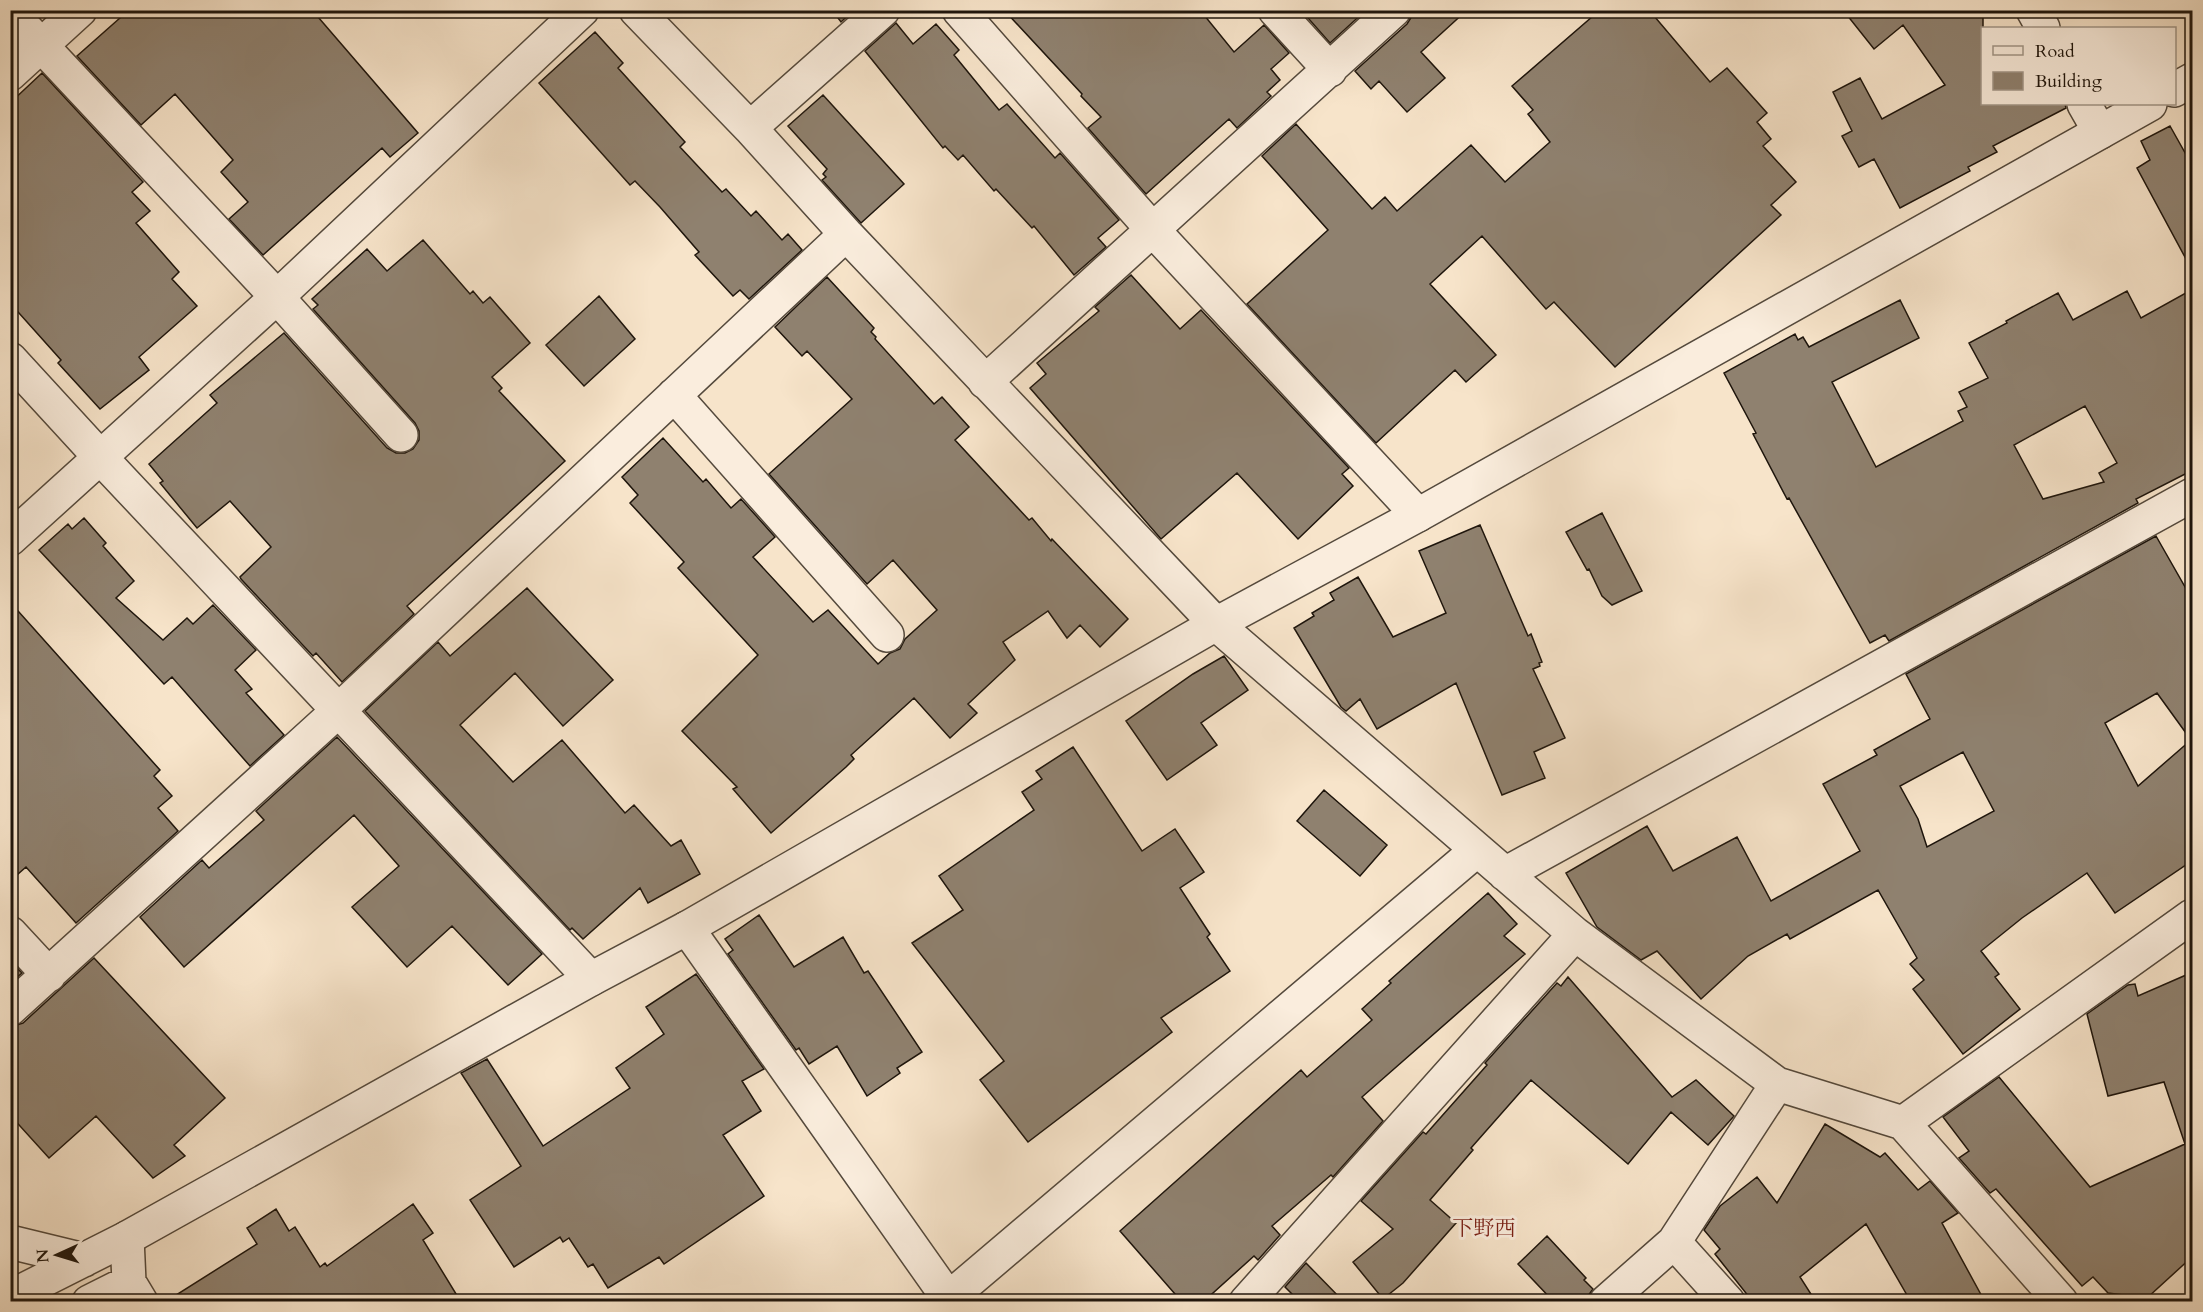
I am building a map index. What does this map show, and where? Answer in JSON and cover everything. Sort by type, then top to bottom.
[{"type":"street","points":[[10,74],[80,10]]},
{"type":"street","points":[[10,539],[277,297],[582,10]]},
{"type":"street","points":[[636,10],[750,128],[985,382],[1216,624],[1575,934],[1777,1083],[1903,1123],[2061,1302]]},
{"type":"street","points":[[750,128],[883,10]]},
{"type":"street","points":[[959,10],[1152,229],[1418,515]]},
{"type":"street","points":[[1275,10],[1330,70]]},
{"type":"street","points":[[985,382],[1394,10]]},
{"type":"street","points":[[2033,10],[2042,27]]},
{"type":"street","points":[[10,12],[277,297],[401,435]]},
{"type":"street","points":[[2176,89],[2193,80]]},
{"type":"street","points":[[2086,105],[2100,132]]},
{"type":"street","points":[[10,1297],[128,1238],[591,979],[687,928],[1216,624],[1418,515],[2149,105]]},
{"type":"street","points":[[10,1009],[339,710],[846,234]]},
{"type":"street","points":[[10,359],[591,979]]},
{"type":"street","points":[[674,395],[887,635]]},
{"type":"street","points":[[1505,874],[2193,495]]},
{"type":"street","points":[[687,928],[950,1300],[1477,850]]},
{"type":"street","points":[[1903,1123],[2193,916]]},
{"type":"street","points":[[10,933],[49,975]]},
{"type":"street","points":[[1246,1302],[1575,934]]},
{"type":"street","points":[[1606,1302],[1674,1242],[1777,1083]]},
{"type":"street","points":[[89,1302],[135,1292],[128,1238]]},
{"type":"street","points":[[10,1242],[84,1260]]},
{"type":"street","points":[[1674,1242],[1728,1302]]},
{"type":"building","points":[[129,10],[312,10],[418,133],[390,157],[382,148],[263,255],[229,219],[248,202],[221,172],[233,160],[175,94],[141,125],[77,56]]},
{"type":"building","points":[[832,10],[854,10],[841,22]]},
{"type":"building","points":[[1004,10],[1200,10],[1234,52],[1264,25],[1289,53],[1271,69],[1280,80],[1267,92],[1271,96],[1237,128],[1229,119],[1146,194],[1088,128],[1101,117]]},
{"type":"building","points":[[1301,10],[1366,10],[1330,43]]},
{"type":"building","points":[[1412,10],[1467,10],[1421,52],[1445,78],[1407,112],[1379,81],[1371,89],[1355,71],[1407,24],[1412,16]]},
{"type":"building","points":[[1600,10],[1649,10],[1710,82],[1727,68],[1767,113],[1757,122],[1771,139],[1763,146],[1796,182],[1771,205],[1781,215],[1615,367],[1554,302],[1546,309],[1482,236],[1430,284],[1496,355],[1466,382],[1455,370],[1376,443],[1247,304],[1328,230],[1262,156],[1296,124],[1372,209],[1385,197],[1397,211],[1471,145],[1505,182],[1550,142],[1528,114],[1533,110],[1512,86]]},
{"type":"building","points":[[1843,10],[1983,10],[1981,105],[2065,105],[2066,108],[1993,146],[1997,152],[1968,167],[1970,171],[1900,208],[1874,159],[1859,167],[1842,136],[1852,131],[1833,92],[1860,78],[1882,119],[1945,85],[1903,25],[1874,49]]},
{"type":"building","points":[[896,23],[913,44],[936,24],[959,50],[954,55],[999,110],[1007,104],[1055,158],[1060,153],[1119,220],[1098,238],[1106,247],[1074,275],[1034,226],[1032,228],[996,189],[994,191],[963,155],[958,160],[945,146],[943,148],[865,51]]},
{"type":"building","points":[[595,32],[623,63],[618,68],[685,142],[680,147],[722,192],[726,189],[751,216],[756,211],[782,240],[788,234],[802,250],[749,299],[740,290],[733,296],[695,255],[699,252],[660,207],[635,181],[630,185],[539,83]]},
{"type":"building","points":[[42,73],[143,182],[132,192],[150,211],[136,223],[179,272],[172,279],[197,306],[139,357],[149,370],[100,409],[58,363],[61,360],[10,303],[10,103]]},
{"type":"building","points":[[823,95],[904,184],[861,223],[822,180],[826,177],[823,174],[827,169],[788,126]]},
{"type":"building","points":[[2170,126],[2193,167],[2193,272],[2137,168],[2150,160],[2141,141]]},
{"type":"building","points":[[423,240],[470,294],[473,291],[483,303],[490,297],[530,343],[492,377],[502,388],[499,391],[565,461],[407,606],[414,614],[342,682],[316,653],[313,656],[241,579],[240,577],[271,547],[230,501],[197,528],[160,483],[163,481],[149,464],[217,403],[210,395],[284,333],[387,448],[396,453],[405,453],[413,449],[419,440],[419,431],[415,423],[313,309],[318,305],[312,299],[367,249],[387,271]]},
{"type":"building","points":[[1131,275],[1180,329],[1201,310],[1349,468],[1342,474],[1353,486],[1298,539],[1237,473],[1161,539],[1030,388],[1046,374],[1037,363],[1099,311],[1095,307]]},
{"type":"building","points":[[827,277],[874,328],[871,332],[876,337],[875,339],[934,404],[942,397],[969,427],[955,440],[1029,520],[1032,518],[1051,541],[1052,539],[1128,619],[1100,647],[1080,625],[1067,638],[1048,611],[1003,642],[1015,660],[968,704],[977,713],[950,738],[914,698],[851,755],[854,759],[846,767],[771,833],[733,789],[737,787],[682,731],[758,655],[678,568],[684,562],[630,503],[638,495],[622,477],[663,438],[703,482],[706,479],[731,508],[741,499],[775,537],[753,557],[813,622],[828,610],[878,664],[890,653],[900,649],[905,639],[937,610],[893,560],[867,584],[769,474],[852,399],[807,351],[802,356],[775,327]]},
{"type":"building","points":[[2193,289],[2193,470],[2136,499],[2138,503],[1889,641],[1885,635],[1870,643],[1789,498],[1787,499],[1724,373],[1795,334],[1798,340],[1803,337],[1809,347],[1900,300],[1919,338],[1832,382],[1876,467],[1963,421],[1958,411],[1967,407],[1959,392],[1988,378],[1969,343],[2007,323],[2006,321],[2058,293],[2073,320],[2127,291],[2141,318]],"holes":[[[2085,406],[2117,463],[2099,473],[2104,482],[2043,499],[2014,445]]]},
{"type":"building","points":[[599,296],[635,339],[584,386],[546,345]]},
{"type":"building","points":[[1602,513],[1642,591],[1612,605],[1602,596],[1589,569],[1587,570],[1566,532]]},
{"type":"building","points":[[84,518],[106,543],[103,546],[134,581],[116,598],[163,640],[187,618],[193,624],[213,605],[256,650],[235,670],[252,689],[246,693],[284,735],[250,766],[172,677],[164,684],[39,550],[68,524],[72,529]]},
{"type":"building","points":[[1480,525],[1528,636],[1531,634],[1542,662],[1539,663],[1540,666],[1533,669],[1565,738],[1534,752],[1545,778],[1502,795],[1456,683],[1377,729],[1360,699],[1346,711],[1341,707],[1294,628],[1314,616],[1312,613],[1334,600],[1330,593],[1358,577],[1393,637],[1446,613],[1419,551]]},
{"type":"building","points":[[2156,536],[2193,601],[2193,860],[2115,913],[2087,873],[2022,918],[1981,951],[1999,974],[1995,977],[2020,1009],[1963,1054],[1913,989],[1924,980],[1910,964],[1917,958],[1878,890],[1790,939],[1787,934],[1748,956],[1701,999],[1657,951],[1641,960],[1597,927],[1566,873],[1647,826],[1673,871],[1737,837],[1771,901],[1860,851],[1823,784],[1877,755],[1874,750],[1930,719],[1906,674]],"holes":[[[2157,693],[2191,740],[2138,786],[2105,723]],[[1963,752],[1994,811],[1927,847],[1918,819],[1900,786]]]},
{"type":"building","points":[[527,588],[613,680],[563,726],[515,673],[460,725],[513,782],[562,740],[625,813],[634,805],[671,846],[681,840],[700,874],[648,903],[640,888],[583,939],[572,928],[570,930],[365,711],[438,642],[450,656]]},
{"type":"building","points":[[10,602],[160,770],[154,776],[172,796],[158,808],[178,831],[76,923],[26,867],[10,881]]},
{"type":"building","points":[[1224,656],[1248,690],[1201,723],[1217,745],[1167,780],[1126,721],[1193,674]]},
{"type":"building","points":[[337,737],[542,954],[508,985],[452,926],[407,967],[352,907],[399,866],[354,815],[184,967],[140,917],[202,860],[209,868],[264,820],[256,811]]},
{"type":"building","points":[[1073,747],[1142,851],[1175,829],[1204,872],[1180,888],[1210,934],[1207,937],[1230,971],[1161,1018],[1172,1032],[1028,1142],[980,1080],[1004,1061],[912,943],[963,910],[939,876],[1034,810],[1022,792],[1042,779],[1036,771]]},
{"type":"building","points":[[1324,790],[1387,845],[1360,876],[1297,821]]},
{"type":"building","points":[[1488,893],[1517,924],[1504,936],[1525,954],[1362,1097],[1383,1121],[1333,1177],[1331,1175],[1272,1226],[1280,1235],[1258,1260],[1254,1256],[1203,1302],[1182,1302],[1120,1231],[1301,1070],[1307,1077],[1372,1020],[1362,1009],[1391,983],[1389,981]]},
{"type":"building","points":[[759,915],[794,967],[843,937],[864,973],[868,971],[922,1052],[897,1068],[900,1073],[867,1096],[837,1046],[809,1064],[799,1048],[796,1050],[728,954],[733,950],[725,939]]},
{"type":"building","points":[[94,958],[225,1098],[174,1145],[185,1156],[153,1178],[96,1116],[49,1158],[10,1115],[10,1027],[23,1023]]},
{"type":"building","points":[[10,961],[22,973],[10,983]]},
{"type":"building","points":[[2193,972],[2193,1256],[2147,1298],[2108,1293],[2093,1277],[2082,1286],[1996,1189],[1990,1193],[1959,1158],[1969,1151],[1943,1117],[1999,1077],[2090,1187],[2185,1144],[2164,1082],[2108,1096],[2087,1014],[2128,985],[2135,984],[2138,996]]},
{"type":"building","points":[[696,974],[764,1069],[742,1081],[761,1111],[723,1135],[764,1196],[664,1264],[659,1257],[608,1288],[593,1264],[588,1267],[569,1238],[563,1242],[560,1237],[514,1267],[470,1200],[521,1166],[461,1073],[487,1059],[543,1146],[630,1088],[616,1068],[664,1034],[646,1007]]},
{"type":"building","points":[[1568,977],[1672,1097],[1696,1080],[1734,1116],[1708,1145],[1671,1112],[1628,1164],[1531,1080],[1471,1148],[1473,1150],[1430,1200],[1456,1223],[1403,1283],[1383,1299],[1353,1262],[1393,1229],[1361,1201],[1423,1132],[1426,1134],[1487,1065],[1485,1063],[1557,983],[1561,986]]},
{"type":"building","points":[[1825,1124],[1880,1157],[1885,1153],[1918,1190],[1930,1181],[1958,1213],[1942,1223],[1985,1302],[1911,1302],[1866,1224],[1800,1277],[1816,1302],[1753,1302],[1715,1254],[1720,1249],[1704,1230],[1720,1206],[1757,1177],[1777,1203]]},
{"type":"building","points":[[413,1204],[433,1233],[423,1240],[461,1302],[165,1302],[257,1244],[247,1228],[276,1209],[289,1231],[295,1227],[320,1267],[325,1263],[327,1266]]},
{"type":"building","points":[[1547,1236],[1586,1278],[1584,1280],[1593,1289],[1588,1296],[1588,1302],[1554,1302],[1518,1264]]},
{"type":"building","points":[[1306,1263],[1344,1302],[1300,1302],[1285,1287]]},
{"type":"district","name":"下野西","points":[[1484,1228]]}]
